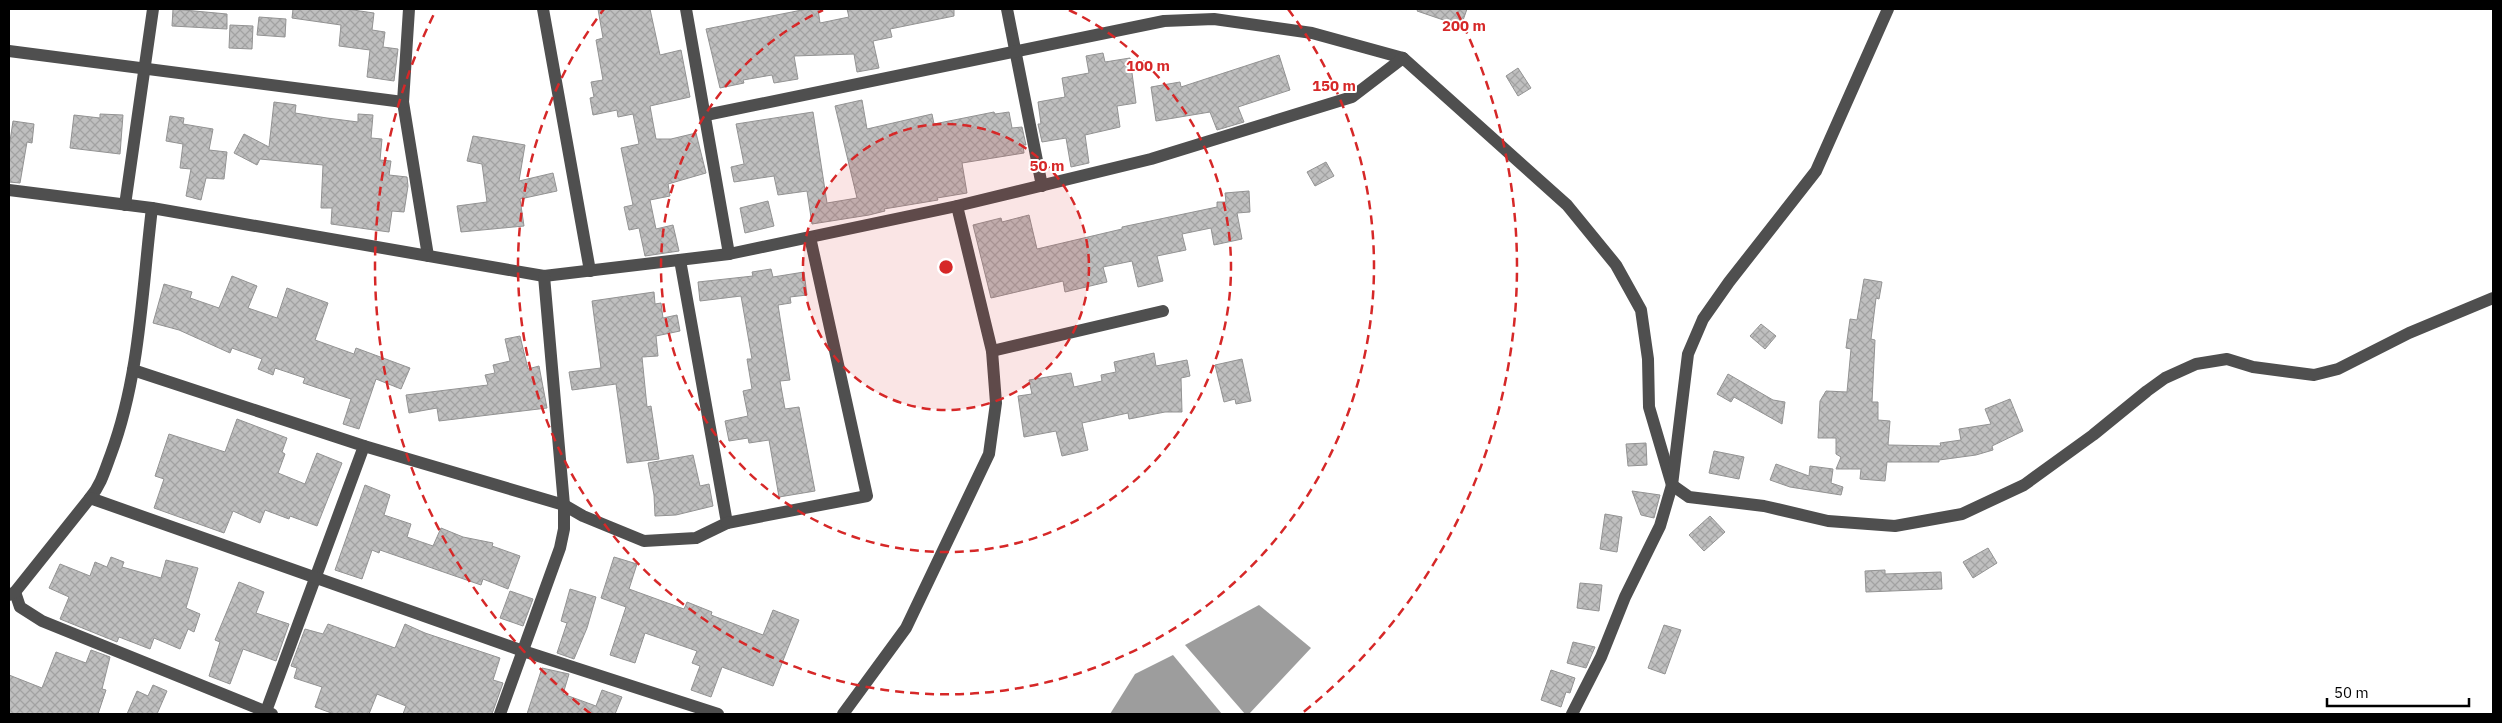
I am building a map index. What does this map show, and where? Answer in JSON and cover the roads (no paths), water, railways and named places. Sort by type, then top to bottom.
[{"type":"street","points":[[125,205],[153,9]]},
{"type":"street","points":[[409,9],[404,102],[428,256]]},
{"type":"street","points":[[543,9],[590,271]]},
{"type":"street","points":[[686,9],[729,254]]},
{"type":"street","points":[[1007,9],[1042,186]]},
{"type":"street","points":[[1572,714],[1601,657],[1624,598],[1660,526],[1672,484],[1688,354],[1703,319],[1729,282],[1816,171],[1888,9]]},
{"type":"street","points":[[706,115],[1164,21],[1214,19],[1312,33],[1403,58],[1567,205],[1616,265],[1641,310],[1648,359],[1649,407],[1672,484],[1690,497],[1764,506],[1828,521],[1895,526],[1962,514],[2024,485],[2093,435],[2159,382],[2196,364],[2227,359],[2253,366],[2314,375],[2338,369],[2409,333],[2493,298]]},
{"type":"street","points":[[9,51],[404,102]]},
{"type":"street","points":[[9,190],[152,208],[544,276],[729,254],[957,206],[1151,159],[1352,97],[1403,58]]},
{"type":"street","points":[[843,714],[906,628],[989,454],[996,404],[992,351],[957,206]]},
{"type":"street","points":[[152,208],[133,370],[121,426],[99,487],[12,594],[20,607],[42,621],[268,714],[314,577],[364,446]]},
{"type":"street","points":[[133,370],[364,446],[564,505],[583,516],[644,541],[696,538],[727,523],[867,496],[810,237]]},
{"type":"street","points":[[680,260],[727,523]]},
{"type":"street","points":[[500,714],[560,548],[564,529],[564,505],[544,276]]},
{"type":"street","points":[[992,351],[1163,311]]},
{"type":"street","points":[[90,498],[523,651],[718,714]]}]
